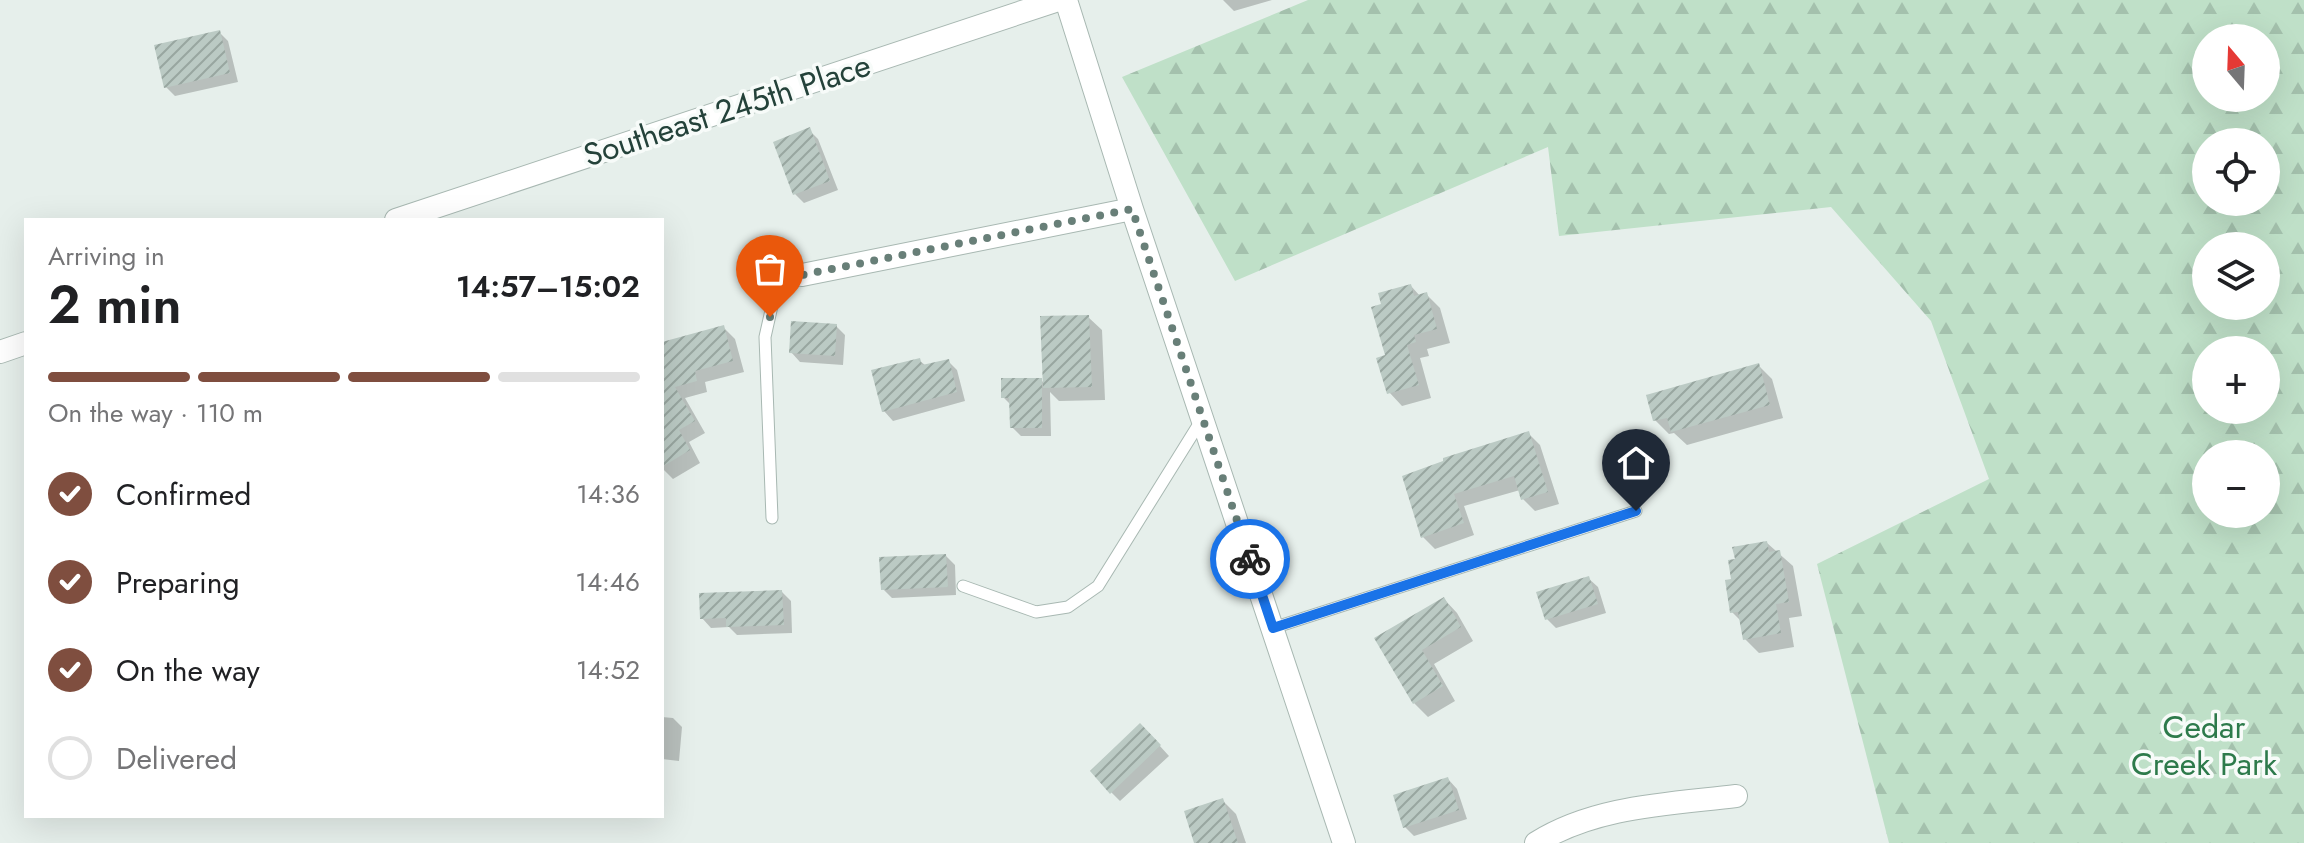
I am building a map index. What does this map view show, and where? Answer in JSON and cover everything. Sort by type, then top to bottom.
[{"type":"street","name":"Southeast 245th Place","points":[[402,218],[1058,0]]},
{"type":"street","points":[[1066,0],[1132,209],[1344,843]]},
{"type":"street","points":[[802,275],[1132,209]]},
{"type":"street","points":[[0,352],[24,344]]},
{"type":"street","points":[[1536,843],[1607,813],[1736,796]]},
{"type":"lane","points":[[772,518],[765,337],[774,297],[802,275]]},
{"type":"lane","points":[[963,586],[1036,612],[1068,607],[1098,586],[1203,419]]},
{"type":"lane","points":[[1273,628],[1636,511]]},
{"type":"green space","name":"Cedar Creek Park","points":[[1308,0],[2304,0],[2304,843],[1889,843],[1817,564],[1989,479],[1931,321],[1831,207],[1559,236],[1548,147],[1235,281],[1122,77]]},
{"type":"building","points":[[220,30],[230,73],[164,88],[154,45]]},
{"type":"building","points":[[810,127],[830,181],[793,195],[773,142]]},
{"type":"building","points":[[1411,284],[1414,296],[1427,292],[1437,329],[1414,335],[1416,342],[1407,345],[1419,385],[1387,394],[1376,358],[1385,355],[1371,307],[1381,304],[1378,293]]},
{"type":"building","points":[[1089,315],[1092,387],[1043,388],[1040,316]]},
{"type":"building","points":[[791,321],[837,324],[835,356],[789,353]]},
{"type":"building","points":[[724,325],[733,361],[695,371],[697,381],[675,387],[695,421],[679,430],[690,450],[664,466],[664,341]]},
{"type":"building","points":[[920,358],[922,365],[949,359],[957,392],[882,412],[871,370]]},
{"type":"building","points":[[1759,363],[1770,405],[1671,432],[1667,418],[1653,421],[1646,395]]},
{"type":"building","points":[[1001,378],[1042,378],[1042,428],[1010,428],[1009,398],[1001,398]]},
{"type":"building","points":[[1529,431],[1548,492],[1521,500],[1514,476],[1454,494],[1464,523],[1421,538],[1402,476],[1443,461],[1443,458]]},
{"type":"building","points":[[1767,541],[1769,552],[1780,550],[1789,602],[1776,604],[1781,633],[1743,640],[1738,612],[1730,613],[1725,580],[1731,579],[1728,560],[1735,559],[1732,547]]},
{"type":"building","points":[[946,554],[948,587],[881,590],[879,557]]},
{"type":"building","points":[[1589,576],[1598,604],[1545,620],[1536,592]]},
{"type":"building","points":[[782,590],[784,625],[726,627],[726,618],[700,619],[699,593]]},
{"type":"building","points":[[1444,597],[1461,627],[1422,650],[1443,686],[1413,704],[1374,638]]},
{"type":"building","points":[[1140,723],[1161,745],[1110,794],[1090,771]]},
{"type":"building","points":[[1448,777],[1459,810],[1403,828],[1393,795]]},
{"type":"building","points":[[1223,798],[1238,843],[1194,843],[1184,811]]},
{"type":"way so far","points":[[770,317],[774,297],[802,275],[1132,209],[1250,559]]},
{"type":"route","points":[[1250,559],[1273,628],[1636,511]]}]
